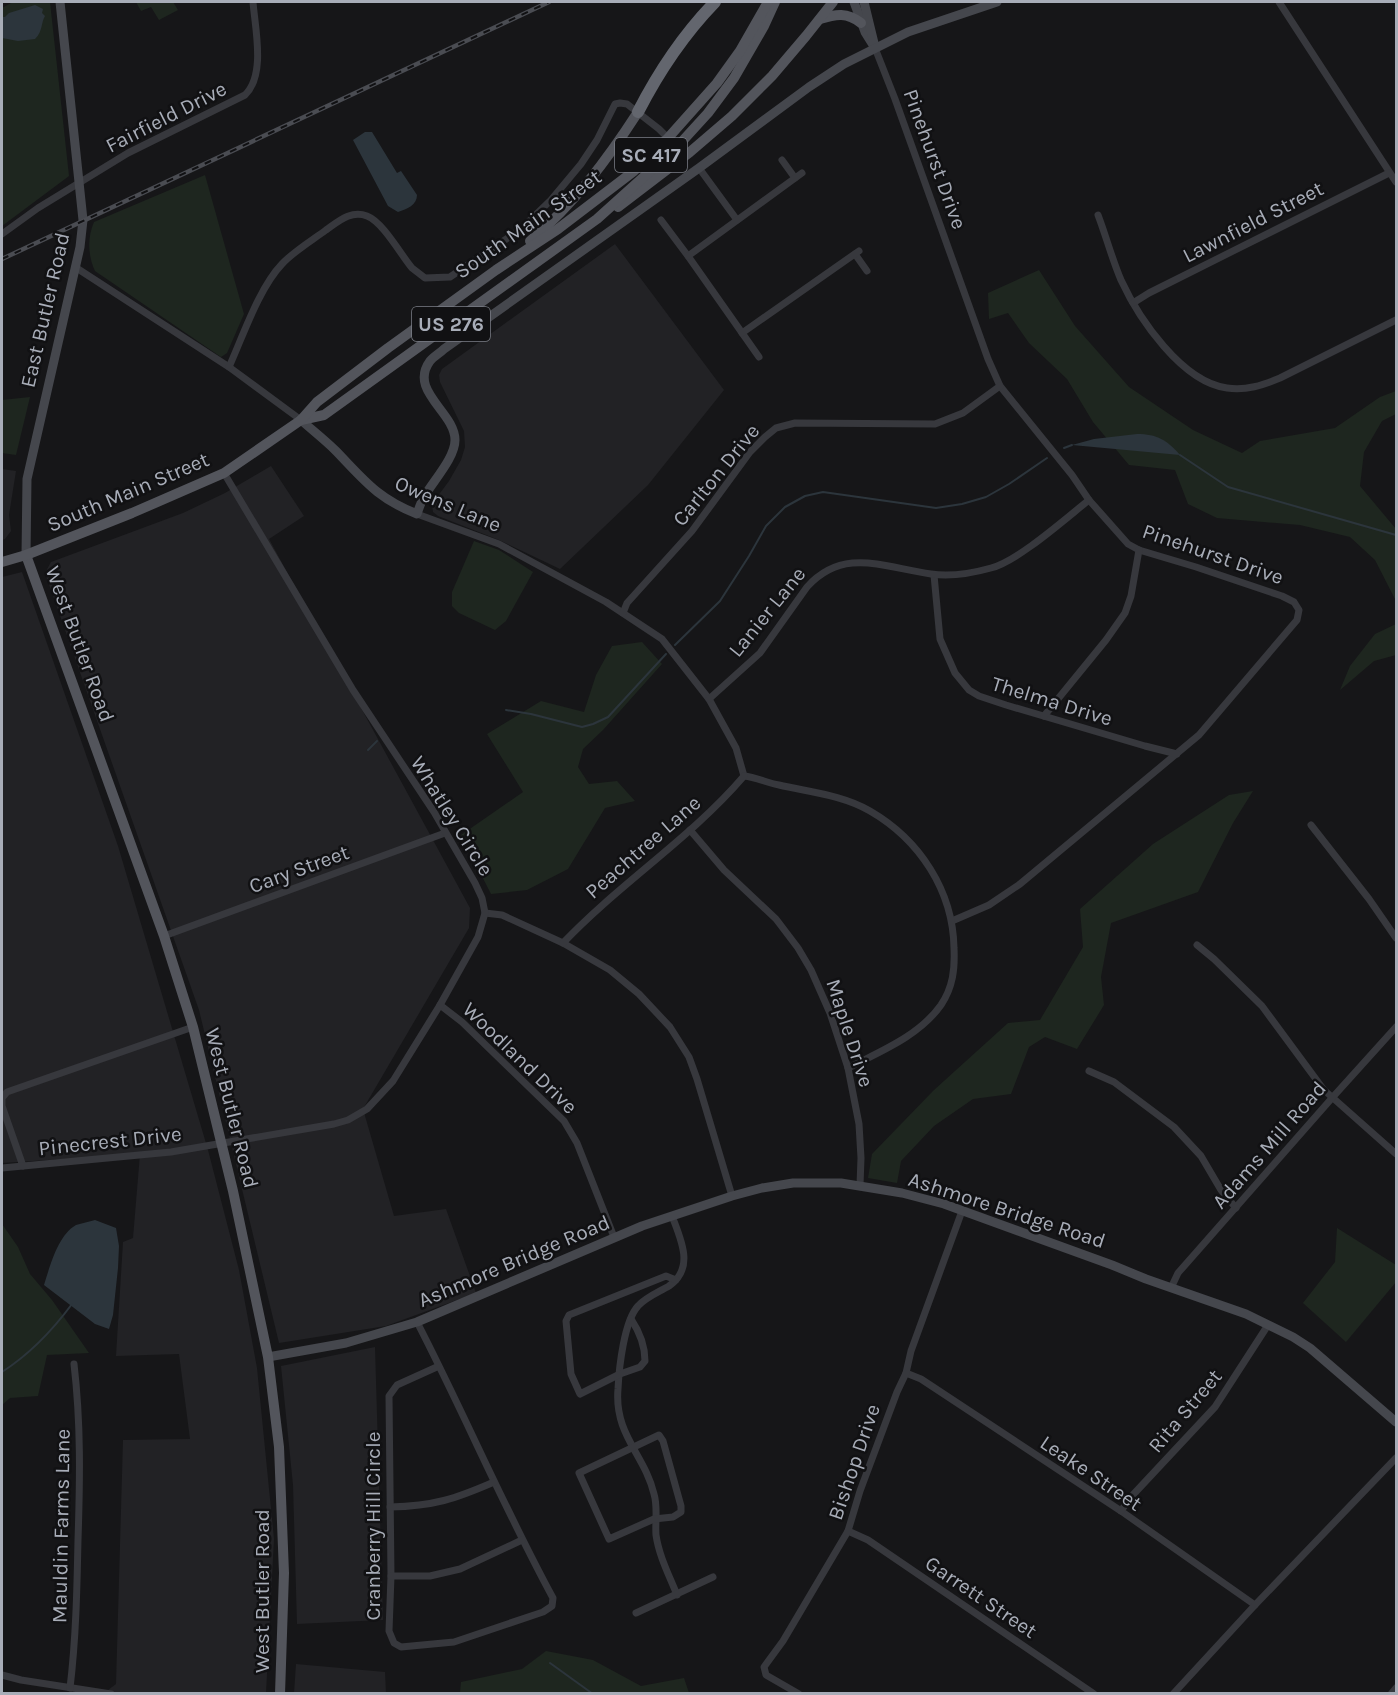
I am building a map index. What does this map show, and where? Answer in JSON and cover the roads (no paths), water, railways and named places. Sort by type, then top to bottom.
[{"type":"highway","name":"US 276","points":[[638,112],[651,86],[683,38],[715,2]]},
{"type":"main road","name":"East Butler Road","points":[[26,555],[27,479],[75,267],[83,220],[60,2]]},
{"type":"main road","name":"South Main Street","points":[[26,555],[224,474],[301,420],[317,402],[343,382],[496,270],[558,229],[612,189],[668,138],[717,83],[740,51],[768,2]]},
{"type":"main road","name":"South Main Street","points":[[301,420],[324,414],[597,219],[677,147],[708,113],[734,78],[775,2]]},
{"type":"main road","name":"US 276","points":[[597,219],[650,184],[732,116],[772,76],[833,2]]},
{"type":"main road","name":"Pinehurst Drive","points":[[854,2],[861,23],[875,48]]},
{"type":"main road","name":"Pinehurst Drive","points":[[864,2],[875,48]]},
{"type":"main road","points":[[417,514],[423,499],[452,454],[455,443],[453,428],[429,393],[424,381],[430,362],[460,337],[844,64],[931,22],[997,2]]},
{"type":"main road","points":[[820,18],[842,14],[855,18],[861,23]]},
{"type":"main road","name":"US 276","points":[[496,270],[567,208],[595,175],[638,112]]},
{"type":"main road","name":"Owens Lane","points":[[301,420],[335,449],[381,496],[417,514]]},
{"type":"main road","name":"US 276","points":[[2,562],[26,555]]},
{"type":"main road","name":"West Butler Road","points":[[26,555],[164,936],[193,1028],[233,1191],[268,1357],[279,1447],[284,1533],[284,1618],[280,1694]]},
{"type":"main road","name":"Ashmore Bridge Road","points":[[268,1357],[346,1343],[417,1322],[614,1237],[762,1188],[793,1183],[860,1185],[925,1199],[962,1211],[1246,1314],[1310,1348],[1396,1422]]},
{"type":"street","name":"Fairfield Drive","points":[[2,234],[38,208],[128,153],[237,101],[248,92],[254,84],[257,72],[253,2]]},
{"type":"street","points":[[1279,2],[1396,182]]},
{"type":"street","name":"Pinehurst Drive","points":[[875,48],[984,348],[1000,386],[1089,500],[1124,540],[1139,550],[1282,596],[1293,602],[1299,610],[1297,620],[1215,718],[1177,754],[1020,884],[989,905],[952,921]]},
{"type":"street","points":[[229,367],[276,270],[343,218],[353,214],[372,218],[418,274],[432,279],[450,277],[505,241],[551,200],[590,152],[615,104],[627,104],[677,147]]},
{"type":"street","points":[[688,256],[799,175],[782,160]]},
{"type":"street","points":[[699,168],[737,220]]},
{"type":"street","name":"Lawnfield Street","points":[[1133,303],[1389,173]]},
{"type":"street","points":[[1098,215],[1121,279],[1148,326],[1190,372],[1209,384],[1228,389],[1252,388],[1280,378],[1396,320]]},
{"type":"street","points":[[661,220],[759,357]]},
{"type":"street","points":[[742,333],[857,253],[867,271]]},
{"type":"street","name":"Owens Lane","points":[[75,267],[229,367],[301,420]]},
{"type":"street","name":"Carlton Drive","points":[[623,613],[627,603],[693,531],[750,453],[776,428],[795,423],[935,424],[963,413],[1000,386]]},
{"type":"street","name":"Whatley Circle","points":[[224,474],[353,690],[434,812],[475,883],[482,898],[485,913]]},
{"type":"street","name":"Lanier Lane","points":[[709,699],[760,653],[807,587],[830,567],[843,563],[858,563],[934,574],[980,571],[1003,564],[1089,500]]},
{"type":"street","name":"Owens Lane","points":[[417,514],[498,544],[623,613],[662,639],[709,699],[736,748],[744,776]]},
{"type":"street","points":[[1044,716],[1125,613],[1131,596],[1139,550]]},
{"type":"street","name":"Thelma Drive","points":[[934,574],[940,639],[949,662],[961,682],[979,696],[1177,754]]},
{"type":"street","points":[[744,776],[845,800],[880,817],[903,836],[924,859],[937,880],[952,921],[954,975],[941,1005],[911,1034],[848,1068]]},
{"type":"street","name":"Peachtree Lane","points":[[563,943],[586,918],[728,795],[744,776]]},
{"type":"street","points":[[1311,825],[1369,899],[1396,938]]},
{"type":"street","name":"Maple Drive","points":[[690,830],[724,870],[776,919],[798,948],[822,993],[848,1068],[860,1124],[860,1185]]},
{"type":"street","name":"Cary Street","points":[[164,936],[445,833]]},
{"type":"street","points":[[221,1144],[284,1131],[334,1124],[360,1114],[376,1102],[393,1081],[440,1005],[478,937],[485,913],[502,915],[563,943],[610,970],[624,980],[660,1016],[689,1057],[732,1197]]},
{"type":"street","points":[[1197,945],[1262,1006],[1332,1098],[1396,1154]]},
{"type":"street","name":"Woodland Drive","points":[[440,1005],[462,1022],[564,1121],[577,1143],[614,1237]]},
{"type":"street","name":"Adams Mill Road","points":[[1171,1288],[1178,1273],[1396,1027]]},
{"type":"street","points":[[23,1166],[2,1106],[2,1098],[7,1092],[193,1028]]},
{"type":"street","points":[[1089,1071],[1114,1083],[1174,1126],[1201,1156],[1221,1190],[1236,1208]]},
{"type":"street","name":"Pinecrest Drive","points":[[2,1168],[171,1152],[221,1144]]},
{"type":"street","name":"Bishop Drive","points":[[799,1694],[766,1674],[764,1667],[783,1641],[848,1531],[860,1491],[906,1373],[911,1351],[962,1211]]},
{"type":"street","points":[[672,1216],[685,1252],[685,1264],[676,1280],[638,1306],[626,1336],[617,1390],[619,1422],[655,1496],[654,1519],[660,1555],[677,1595]]},
{"type":"street","points":[[631,1319],[645,1353],[645,1361],[640,1367],[620,1374],[580,1394],[570,1374],[566,1321],[569,1316],[666,1276],[676,1280]]},
{"type":"street","name":"Cranberry Hill Circle","points":[[417,1322],[439,1366],[522,1540],[553,1598],[552,1606],[543,1612],[454,1642],[401,1647],[394,1643],[389,1631],[391,1576],[389,1396],[397,1385],[439,1366]]},
{"type":"street","name":"Rita Street","points":[[1121,1511],[1130,1498],[1215,1407],[1268,1325]]},
{"type":"street","name":"Mauldin Farms Lane","points":[[70,1688],[75,1643],[80,1462],[80,1413],[74,1364]]},
{"type":"street","name":"Leake Street","points":[[906,1373],[921,1379],[1121,1511],[1255,1605]]},
{"type":"street","points":[[659,1435],[663,1441],[681,1512],[673,1517],[654,1519],[609,1539],[579,1473],[659,1435]]},
{"type":"street","points":[[1173,1694],[1396,1458]]},
{"type":"street","points":[[390,1507],[435,1504],[455,1499],[494,1482]]},
{"type":"street","name":"Garrett Street","points":[[848,1531],[868,1540],[1094,1694]]},
{"type":"street","points":[[391,1576],[430,1576],[460,1569],[522,1540]]},
{"type":"street","points":[[636,1613],[713,1577]]},
{"type":"street","points":[[2,1675],[111,1694]]},
{"type":"street","points":[[1391,1694],[1396,1688]]},
{"type":"waterway","points":[[1064,448],[1072,445]]},
{"type":"waterway","points":[[1180,455],[1228,487],[1396,535]]},
{"type":"waterway","points":[[675,645],[720,601],[766,526],[785,507],[805,496],[823,492],[936,508],[962,504],[986,497],[1047,458]]},
{"type":"waterway","points":[[506,710],[582,727],[593,724],[608,717],[666,654]]},
{"type":"waterway","points":[[368,750],[377,741]]},
{"type":"waterway","points":[[2,1372],[40,1341],[72,1304]]},
{"type":"waterway","points":[[550,1663],[593,1694]]},
{"type":"railway","points":[[2,259],[549,2]]}]
